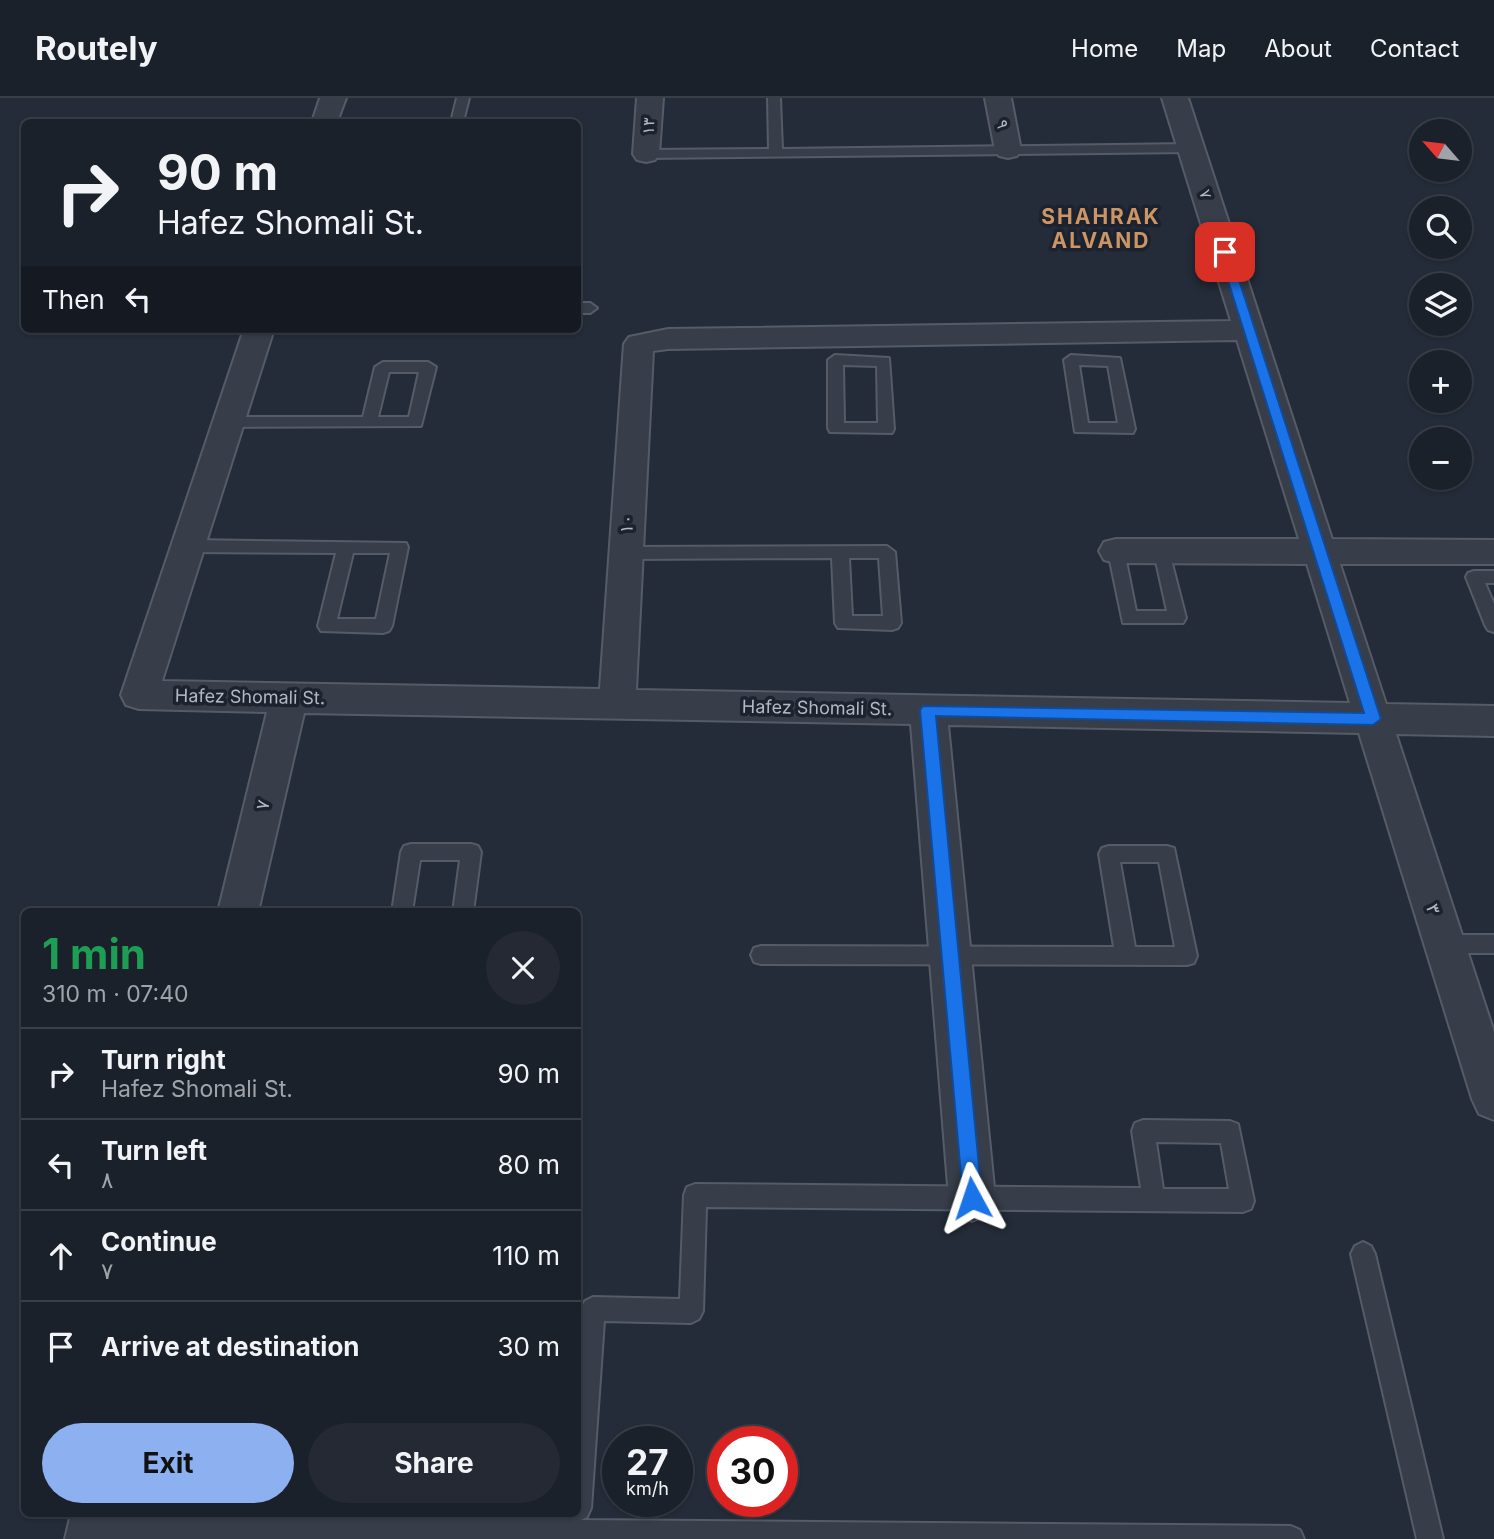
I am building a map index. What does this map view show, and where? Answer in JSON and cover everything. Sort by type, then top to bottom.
[{"type":"street","points":[[326,119],[333,98]]},
{"type":"street","name":"۱۳","points":[[646,154],[650,98]]},
{"type":"street","name":"۹","points":[[999,98],[1008,150]]},
{"type":"street","name":"۷","points":[[1175,98],[1321,552]]},
{"type":"street","points":[[862,348],[1094,347],[1250,330]]},
{"type":"street","points":[[189,546],[258,333]]},
{"type":"street","name":"۱۰","points":[[617,704],[639,344],[668,339],[862,348]]},
{"type":"street","name":"Hafez Shomali St.","points":[[189,546],[139,695],[1494,721]]},
{"type":"street","points":[[1116,551],[1321,552],[1493,561]]},
{"type":"street","name":"۳","points":[[1321,552],[1494,1099]]},
{"type":"street","name":"۷","points":[[239,908],[289,697]]},
{"type":"street","points":[[928,710],[972,1198]]},
{"type":"lane","points":[[458,119],[463,98]]},
{"type":"lane","points":[[774,98],[776,152]]},
{"type":"lane","points":[[646,154],[1191,148]]},
{"type":"lane","points":[[1094,347],[1115,361],[1127,429],[1081,428],[1071,360],[1094,347]]},
{"type":"lane","points":[[862,348],[884,361],[887,429],[836,428],[835,360],[862,348]]},
{"type":"lane","points":[[229,422],[369,422],[416,422],[428,367],[383,367],[369,422]]},
{"type":"lane","points":[[189,546],[400,547],[383,626],[327,626],[346,547]]},
{"type":"lane","points":[[1116,551],[1129,618],[1177,618],[1162,552]]},
{"type":"lane","points":[[626,553],[840,552],[887,552],[892,623],[844,623],[840,552]]},
{"type":"lane","points":[[1493,561],[1475,577],[1494,625]]},
{"type":"lane","points":[[403,908],[411,852],[471,852],[464,908]]},
{"type":"lane","points":[[761,955],[1186,956],[1167,854],[1109,854],[1126,955]]},
{"type":"lane","points":[[1444,944],[1494,944]]},
{"type":"lane","points":[[581,1460],[593,1309],[691,1311],[695,1195],[1154,1201],[1243,1201],[1230,1132],[1143,1131],[1154,1201]]},
{"type":"lane","points":[[1363,1254],[1430,1539]]},
{"type":"lane","points":[[94,1527],[576,1523],[1291,1539]]},
{"type":"district","name":"SHAHRAK ALVAND","points":[[1101,229]]},
{"type":"route","points":[[972,1198],[928,710],[1373,719],[1225,252]]}]
